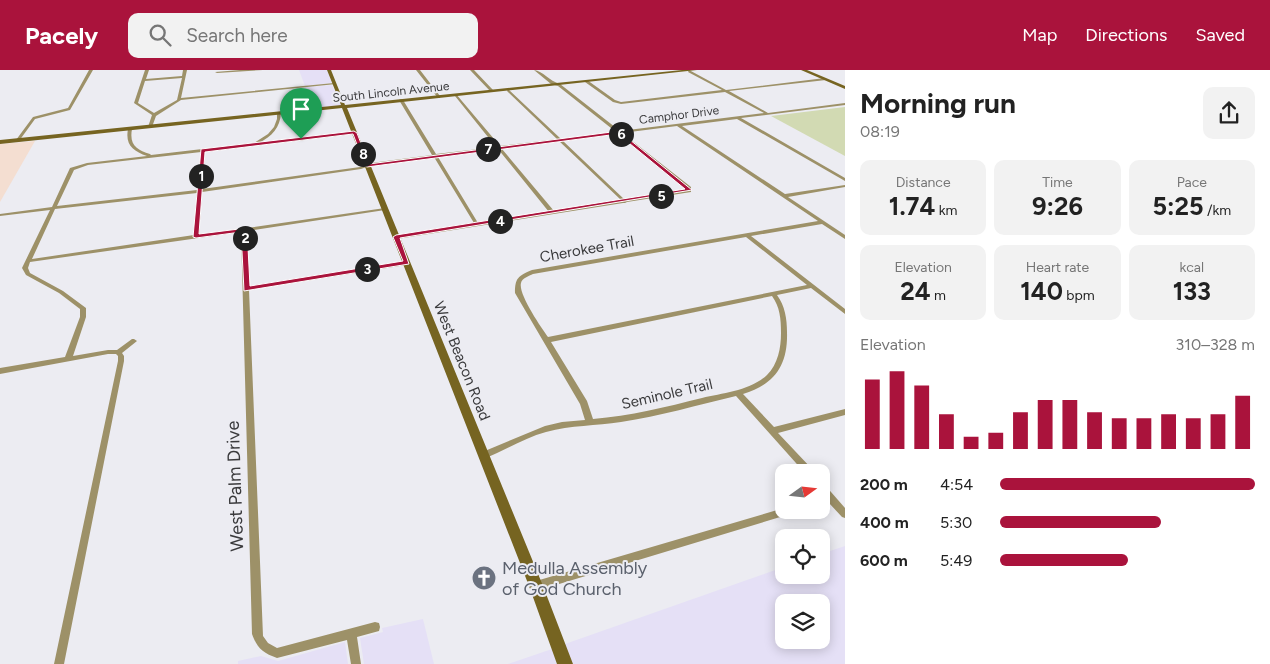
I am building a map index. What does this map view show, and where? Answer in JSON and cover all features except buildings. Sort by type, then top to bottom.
[{"type":"street","points":[[18,140],[34,118],[69,109],[91,70]]},
{"type":"street","points":[[147,70],[136,103],[154,114]]},
{"type":"street","points":[[179,99],[184,70]]},
{"type":"street","points":[[218,72],[261,70]]},
{"type":"street","name":"West Beacon Road","points":[[329,70],[484,455],[565,664]]},
{"type":"street","points":[[418,70],[439,97]]},
{"type":"street","points":[[472,70],[492,91]]},
{"type":"street","points":[[396,237],[625,202],[689,190],[619,133],[536,70]]},
{"type":"street","name":"South Lincoln Avenue","points":[[0,142],[695,70]]},
{"type":"street","points":[[804,70],[845,88]]},
{"type":"street","points":[[688,71],[769,114]]},
{"type":"street","points":[[144,80],[183,77]]},
{"type":"street","points":[[586,81],[618,102],[825,79]]},
{"type":"street","points":[[150,127],[154,114],[179,99],[334,84]]},
{"type":"street","points":[[508,90],[625,202]]},
{"type":"street","points":[[456,95],[553,213]]},
{"type":"street","points":[[401,100],[477,225]]},
{"type":"street","name":"Camphor Drive","points":[[0,215],[361,168],[435,156],[845,104]]},
{"type":"street","points":[[252,145],[275,130],[279,123],[279,113]]},
{"type":"street","points":[[738,118],[845,180]]},
{"type":"street","points":[[678,125],[845,237]]},
{"type":"street","points":[[130,129],[128,138],[131,145],[152,156]]},
{"type":"street","points":[[68,359],[83,317],[83,308],[61,292],[28,274],[25,268],[70,172],[79,166],[354,133]]},
{"type":"street","points":[[196,237],[203,150]]},
{"type":"street","points":[[783,196],[845,186]]},
{"type":"street","points":[[29,261],[385,209]]},
{"type":"street","name":"Cherokee Trail","points":[[590,423],[584,403],[548,340],[518,293],[518,282],[525,275],[568,265],[822,222]]},
{"type":"street","name":"West Palm Drive","points":[[244,230],[256,634],[261,644],[268,650],[277,653],[375,627]]},
{"type":"street","points":[[747,235],[845,312]]},
{"type":"street","points":[[246,289],[406,263]]},
{"type":"street","points":[[548,340],[812,286]]},
{"type":"street","name":"Seminole Trail","points":[[484,455],[539,431],[553,427],[642,415],[738,393],[758,386],[766,380],[780,360],[784,350],[784,324],[780,303],[773,294]]},
{"type":"street","points":[[0,371],[108,352],[118,352],[134,341]]},
{"type":"street","points":[[59,664],[122,356],[118,352]]},
{"type":"street","points":[[738,393],[802,464]]},
{"type":"street","points":[[772,431],[845,412]]},
{"type":"street","points":[[831,498],[845,514]]},
{"type":"street","points":[[536,586],[775,514]]},
{"type":"street","points":[[351,633],[356,664]]},
{"type":"shaded area","points":[[299,70],[327,70],[332,83],[305,86]]},
{"type":"shaded area","points":[[332,85],[341,106],[313,109],[305,87]]},
{"type":"shaded area","points":[[35,141],[0,202],[0,144]]},
{"type":"shaded area","points":[[845,546],[845,664],[573,664],[565,644],[775,570],[775,584],[830,584],[830,551]]},
{"type":"shaded area","points":[[423,619],[434,664],[364,664],[360,638],[383,632],[382,628]]},
{"type":"shaded area","points":[[345,642],[348,664],[238,664],[238,661],[261,656],[278,661]]},
{"type":"shaded area","points":[[552,649],[557,664],[508,664]]},
{"type":"green space","points":[[845,107],[845,156],[771,116]]},
{"type":"place","name":"Medulla Assembly of God Church","points":[[484,578]]},
{"type":"route","points":[[354,133],[367,166],[619,133],[689,190],[688,192],[396,237],[406,263],[246,289],[244,230],[196,237],[203,150],[301,139],[354,133]]}]
